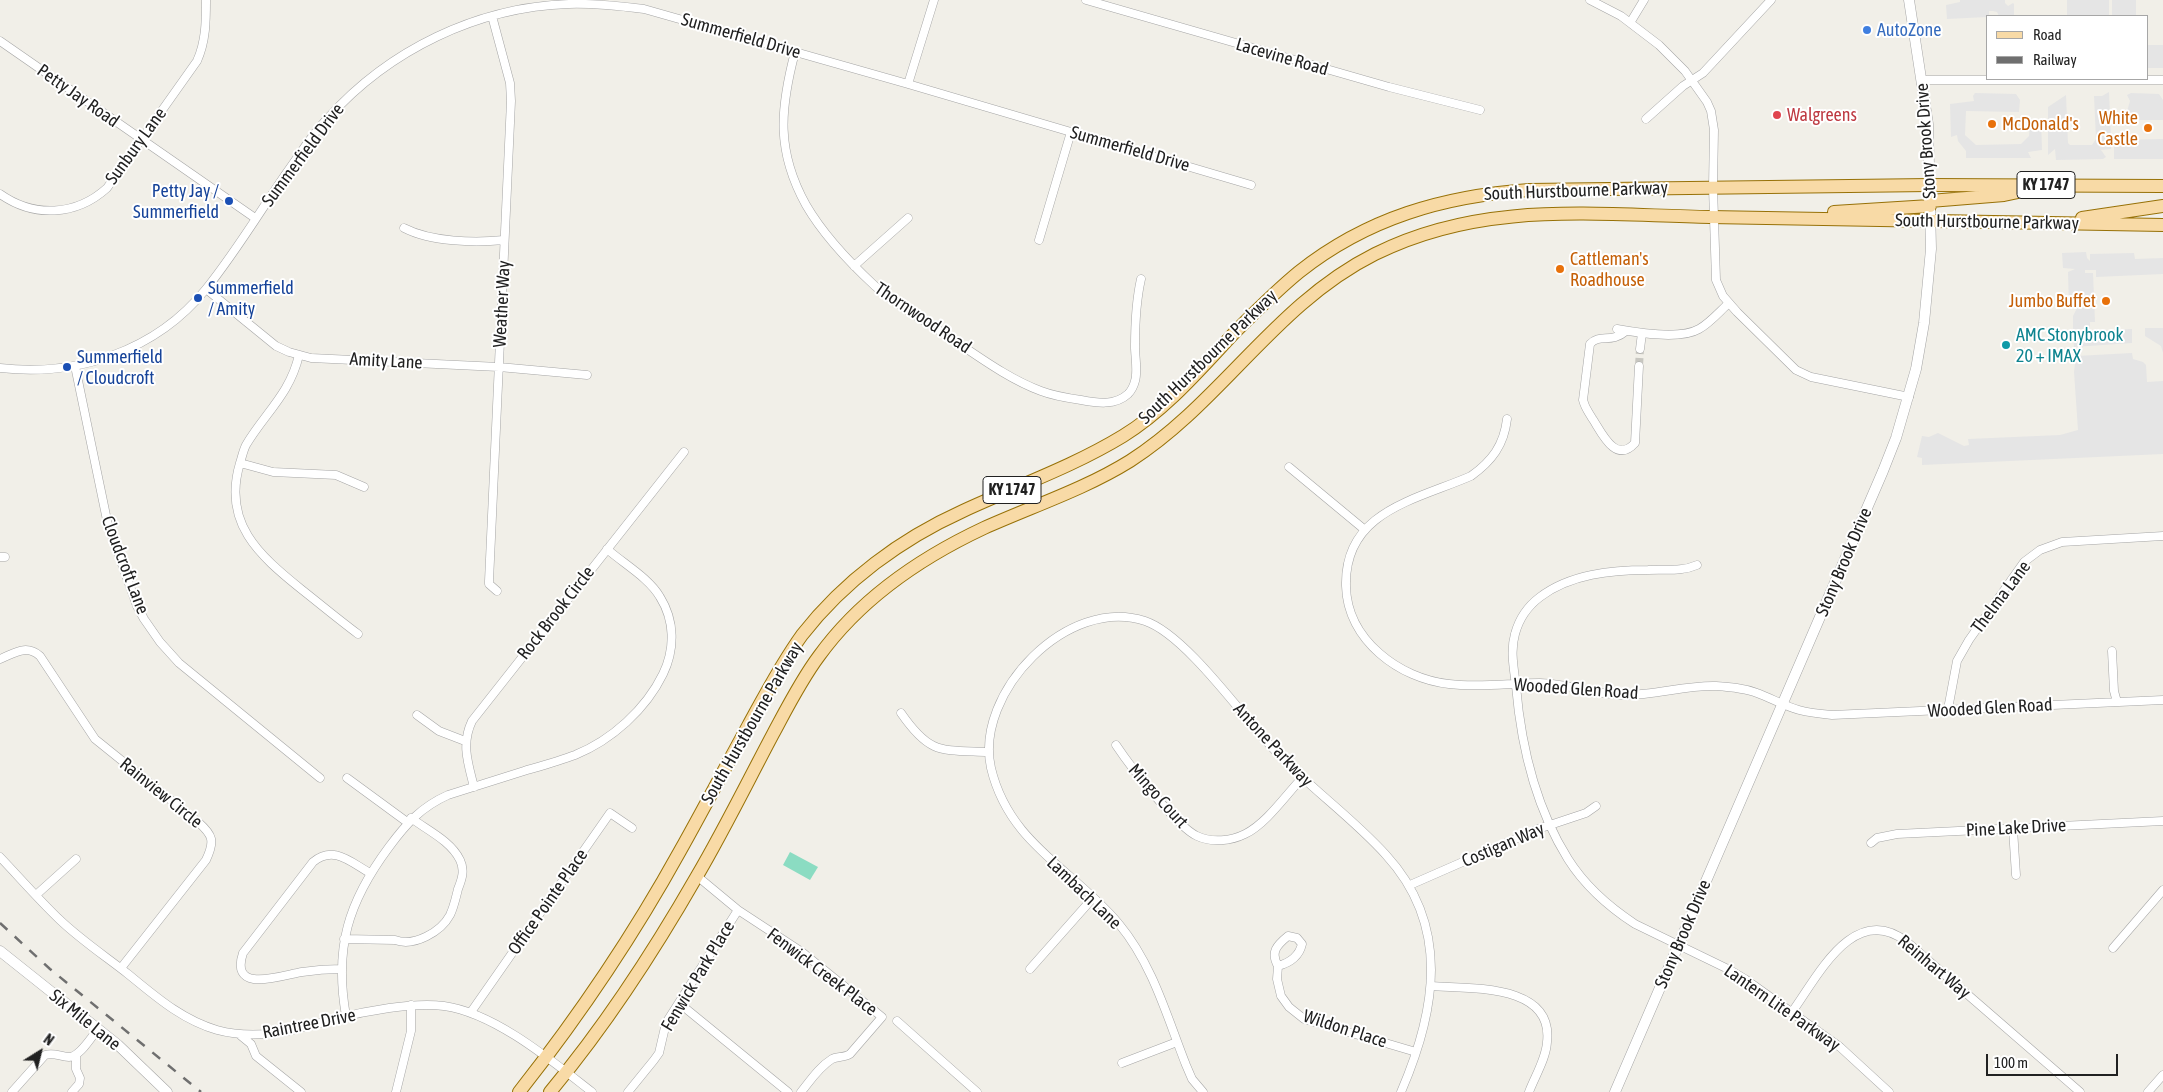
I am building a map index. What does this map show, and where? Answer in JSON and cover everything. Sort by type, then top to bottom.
[{"type":"main road","name":"South Hurstbourne Parkway","points":[[519,1092],[609,968],[650,906],[772,681],[789,655],[824,610],[846,588],[902,544],[962,511],[1080,460],[1126,434],[1162,407],[1263,304],[1299,272],[1328,251],[1382,223],[1452,199],[1488,193],[1528,190],[1713,187],[1929,185],[2163,186]]},
{"type":"main road","points":[[1782,218],[2004,195],[2050,185]]},
{"type":"main road","points":[[2040,223],[2163,206]]},
{"type":"main road","name":"South Hurstbourne Parkway","points":[[550,1092],[614,1006],[697,876],[796,691],[818,656],[855,613],[887,586],[949,545],[1092,482],[1127,463],[1164,438],[1305,300],[1338,274],[1397,244],[1461,222],[1494,217],[1574,212],[1931,222],[2163,225]]},
{"type":"street","name":"Sunbury Lane","points":[[0,194],[20,206],[39,211],[60,211],[80,206],[107,188],[192,69],[200,54],[206,31],[206,0]]},
{"type":"street","points":[[908,84],[934,0]]},
{"type":"street","name":"Lacevine Road","points":[[1086,0],[1379,85],[1480,110]]},
{"type":"street","points":[[1590,0],[1630,23],[1659,45],[1692,80],[1711,110],[1714,130],[1713,187],[1716,280],[1729,303],[1796,370],[1811,377],[1909,397]]},
{"type":"street","points":[[1630,23],[1644,0]]},
{"type":"street","points":[[1646,119],[1682,86],[1710,67],[1771,0]]},
{"type":"street","name":"Stony Brook Drive","points":[[1615,1092],[1884,471],[1909,397],[1924,323],[1931,250],[1931,222],[1928,124],[1909,0]]},
{"type":"street","name":"Summerfield Drive","points":[[0,368],[33,370],[75,366],[107,358],[155,335],[181,314],[206,289],[326,119],[376,72],[412,48],[436,37],[492,16],[527,8],[552,5],[607,4],[644,9],[1251,184]]},
{"type":"street","name":"Weather Way","points":[[492,16],[510,83],[511,101],[489,581],[497,591]]},
{"type":"street","name":"Petty Jay Road","points":[[0,41],[255,218]]},
{"type":"street","name":"Thornwood Road","points":[[795,52],[786,88],[783,123],[785,146],[793,176],[816,220],[834,244],[854,266],[896,303],[1013,377],[1040,390],[1074,399],[1112,402],[1119,400],[1130,392],[1135,382],[1136,314],[1141,279]]},
{"type":"street","points":[[1922,80],[2163,80]]},
{"type":"street","points":[[1039,240],[1071,132]]},
{"type":"street","points":[[854,266],[908,218]]},
{"type":"street","points":[[404,228],[427,237],[504,240]]},
{"type":"street","name":"Amity Lane","points":[[206,289],[276,346],[311,358],[498,367],[587,375]]},
{"type":"street","points":[[1639,366],[1635,442],[1630,448],[1622,449],[1606,442],[1584,408],[1583,400],[1590,344],[1596,339],[1618,337],[1622,330],[1642,333],[1690,334],[1701,328],[1729,303]]},
{"type":"street","points":[[1640,349],[1642,333]]},
{"type":"street","points":[[299,355],[288,386],[244,447],[235,490],[236,505],[243,528],[253,545],[269,563],[358,634]]},
{"type":"street","name":"Cloudcroft Lane","points":[[75,366],[108,525],[144,619],[160,642],[179,663],[320,778]]},
{"type":"street","name":"Wooded Glen Road","points":[[1507,419],[1503,441],[1480,469],[1459,481],[1388,510],[1373,520],[1354,547],[1348,563],[1346,590],[1351,613],[1357,627],[1373,648],[1406,672],[1439,683],[1463,685],[1562,685],[1624,695],[1714,686],[1742,689],[1799,710],[1832,715],[2163,700]]},
{"type":"street","name":"Rock Brook Circle","points":[[474,787],[466,757],[465,741],[472,721],[684,452]]},
{"type":"street","points":[[240,463],[273,472],[336,475],[364,487]]},
{"type":"street","points":[[1289,468],[1365,530]]},
{"type":"street","name":"Thelma Lane","points":[[1948,709],[1955,670],[1961,653],[2017,570],[2032,556],[2062,542],[2163,536]]},
{"type":"street","points":[[346,1016],[341,969],[344,939],[357,897],[370,873],[409,820],[435,800],[584,751],[620,727],[647,699],[659,682],[669,660],[672,645],[670,619],[666,608],[652,586],[606,549]]},
{"type":"street","name":"Lantern Lite Parkway","points":[[1697,565],[1682,570],[1635,570],[1606,573],[1570,581],[1550,589],[1531,604],[1518,626],[1513,645],[1518,713],[1523,743],[1550,825],[1579,875],[1601,898],[1635,924],[1730,970],[1840,1047],[1889,1092]]},
{"type":"street","name":"Antone Parkway","points":[[988,752],[992,727],[1002,700],[1016,676],[1039,652],[1058,637],[1084,623],[1102,617],[1126,617],[1157,626],[1175,640],[1218,685],[1270,746],[1385,854],[1410,885],[1422,911],[1429,936],[1432,986],[1424,1027],[1412,1066],[1401,1092]]},
{"type":"street","name":"Rainview Circle","points":[[0,659],[25,650],[33,650],[40,656],[95,739],[198,822],[208,831],[211,838],[211,846],[206,860],[121,968]]},
{"type":"street","points":[[2112,652],[2114,691],[2117,702]]},
{"type":"street","points":[[902,713],[914,731],[931,746],[944,750],[988,752]]},
{"type":"street","points":[[417,715],[439,731],[465,741]]},
{"type":"street","name":"Mingo Court","points":[[1116,745],[1133,770],[1181,824],[1197,836],[1211,840],[1223,841],[1246,834],[1260,823],[1302,778]]},
{"type":"street","name":"Lambach Lane","points":[[988,752],[998,790],[1015,822],[1041,853],[1118,924],[1138,951],[1153,980],[1192,1079],[1203,1092]]},
{"type":"street","points":[[344,939],[395,940],[401,942],[414,940],[440,928],[450,914],[463,874],[461,861],[451,847],[347,778]]},
{"type":"street","name":"Costigan Way","points":[[1410,885],[1550,825],[1586,812],[1596,806]]},
{"type":"street","name":"Office Pointe Place","points":[[471,1012],[610,813],[632,828]]},
{"type":"street","name":"Pine Lake Drive","points":[[1871,843],[1877,838],[1897,834],[2163,821]]},
{"type":"street","points":[[2013,829],[2016,875]]},
{"type":"street","points":[[341,969],[314,970],[256,981],[246,976],[242,971],[241,959],[248,945],[313,862],[319,858],[333,854],[339,855],[370,873]]},
{"type":"street","name":"Raintree Drive","points":[[0,857],[73,931],[168,1006],[183,1016],[217,1030],[240,1035],[279,1033],[346,1016],[411,1005],[444,1006],[471,1012],[502,1028],[546,1057],[592,1092]]},
{"type":"street","points":[[36,895],[76,859]]},
{"type":"street","name":"Fenwick Creek Place","points":[[697,876],[738,910],[802,952],[882,1017],[850,1054],[846,1057],[834,1058],[822,1067],[801,1092]]},
{"type":"street","points":[[2113,948],[2163,890]]},
{"type":"street","points":[[1030,969],[1092,899]]},
{"type":"street","name":"Fenwick Park Place","points":[[628,1092],[659,1053],[666,1023],[738,910]]},
{"type":"street","name":"Reinhart Way","points":[[1792,1012],[1841,945],[1862,932],[1886,931],[1907,942],[2080,1092]]},
{"type":"street","name":"Six Mile Lane","points":[[0,951],[98,1029],[167,1092]]},
{"type":"street","name":"Wildon Place","points":[[1278,966],[1277,979],[1281,996],[1289,1007],[1300,1016],[1416,1052]]},
{"type":"street","points":[[1432,986],[1510,993],[1523,997],[1533,1005],[1544,1021],[1548,1042],[1544,1058],[1528,1092]]},
{"type":"street","points":[[679,1003],[788,1092]]},
{"type":"street","points":[[396,1092],[411,1031],[411,1005]]},
{"type":"street","points":[[897,1021],[977,1092]]},
{"type":"street","points":[[12,1092],[45,1055],[57,1053],[67,1057],[76,1054],[98,1029]]},
{"type":"street","points":[[240,1035],[251,1044],[256,1056],[301,1092]]},
{"type":"street","points":[[1122,1063],[1177,1042]]},
{"type":"street","points":[[72,1092],[80,1078],[76,1069],[76,1054]]},
{"type":"street","points":[[2148,1092],[2163,1075]]},
{"type":"green space","points":[[790,852],[818,867],[810,880],[783,865]]},
{"type":"shaded area","points":[[1960,0],[2005,0],[2008,6],[2014,4],[2014,15],[1998,15],[1997,12],[1989,11],[1989,15],[1986,15],[1986,17],[1947,19],[1946,5],[1960,2]]},
{"type":"shaded area","points":[[2067,0],[2109,0],[2109,15],[2067,15]]},
{"type":"shaded area","points":[[2112,0],[2136,0],[2136,15],[2112,15]]},
{"type":"shaded area","points":[[2148,45],[2163,45],[2163,68],[2148,68]]},
{"type":"shaded area","points":[[2109,92],[2111,138],[2104,145],[2111,146],[2111,149],[2101,150],[2106,157],[2103,159],[2056,160],[2055,149],[2048,155],[2048,107],[2066,95],[2068,143],[2070,145],[2092,145],[2096,139],[2094,96],[2102,96]]},
{"type":"shaded area","points":[[1975,93],[2016,94],[2020,100],[2019,112],[1966,111],[1965,135],[1976,145],[2021,144],[2029,136],[2030,124],[2041,119],[2042,150],[2028,152],[2031,158],[1966,158],[1966,151],[1958,141],[1957,135],[1951,137],[1950,104],[1974,101],[1973,96]]},
{"type":"shaded area","points":[[2131,93],[2159,94],[2163,100],[2163,120],[2127,120],[2125,118],[2130,101],[2127,95]]},
{"type":"shaded area","points":[[2163,139],[2163,159],[2114,159],[2114,140]]},
{"type":"shaded area","points":[[2086,252],[2087,258],[2090,261],[2090,254],[2134,253],[2135,259],[2163,258],[2163,274],[2096,277],[2096,270],[2085,270],[2085,273],[2093,273],[2095,322],[2090,322],[2090,329],[2073,329],[2073,316],[2077,308],[2069,307],[2068,272],[2075,269],[2063,268],[2062,253]]},
{"type":"shaded area","points":[[2145,328],[2163,328],[2163,353],[2161,346],[2145,336]]},
{"type":"shaded area","points":[[2132,329],[2132,343],[2074,347],[2073,332]]},
{"type":"shaded area","points":[[2132,353],[2133,359],[2146,365],[2147,382],[2163,381],[2163,454],[1922,465],[1922,458],[1917,457],[1922,436],[1929,437],[1938,433],[1964,446],[1969,445],[1968,439],[2060,435],[2078,430],[2074,372],[2076,356]]},
{"type":"tunnel","points":[[1639,366],[1640,349]]},
{"type":"railway","points":[[0,923],[50,969],[201,1092]]},
{"type":"place","name":"AutoZone","points":[[1867,30]]},
{"type":"place","name":"Walgreens","points":[[1777,115]]},
{"type":"place","name":"McDonald's","points":[[1992,124]]},
{"type":"place","name":"White Castle","points":[[2148,128]]},
{"type":"place","name":"Petty Jay / Summerfield","points":[[229,201]]},
{"type":"place","name":"Cattleman's Roadhouse","points":[[1560,269]]},
{"type":"place","name":"Summerfield / Amity","points":[[198,298]]},
{"type":"place","name":"Jumbo Buffet","points":[[2106,301]]},
{"type":"place","name":"AMC Stonybrook 20 + IMAX","points":[[2006,345]]},
{"type":"place","name":"Summerfield / Cloudcroft","points":[[67,367]]}]
